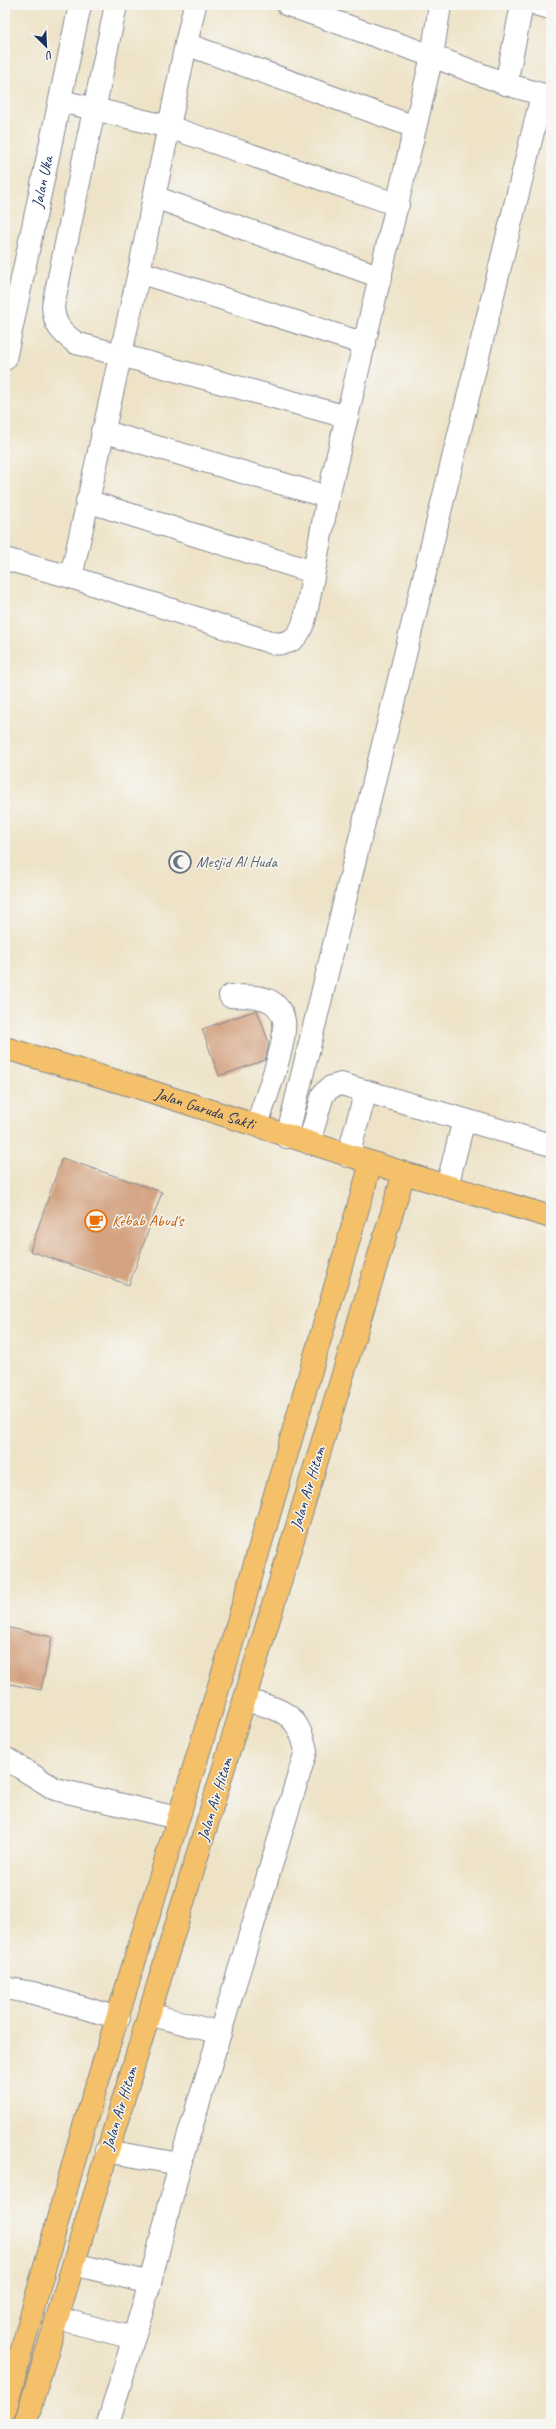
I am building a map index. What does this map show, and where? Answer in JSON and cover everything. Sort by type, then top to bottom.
[{"type":"main road","name":"Jalan Garuda Sakti","points":[[5,1048],[257,1125],[348,1156],[551,1217]]},
{"type":"main road","name":"Jalan Air Hitam","points":[[5,2410],[9,2375],[81,2136],[119,2018],[177,1818],[230,1653],[371,1163]]},
{"type":"main road","name":"Jalan Air Hitam","points":[[25,2424],[37,2379],[74,2264],[106,2151],[245,1700],[404,1173]]},
{"type":"street","name":"Jalan Uka","points":[[5,359],[61,101],[80,5]]},
{"type":"street","points":[[116,5],[53,306],[54,319],[57,327],[76,343],[347,418]]},
{"type":"street","points":[[71,577],[102,431],[139,272],[195,5]]},
{"type":"street","points":[[287,1136],[389,731],[411,629],[546,96],[506,84],[288,5]]},
{"type":"street","points":[[5,559],[71,577],[196,618],[283,644],[291,641],[303,628],[328,497],[432,56],[440,5]]},
{"type":"street","points":[[506,84],[522,5]]},
{"type":"street","points":[[540,5],[551,8]]},
{"type":"street","points":[[186,44],[415,127]]},
{"type":"street","points":[[61,101],[169,128],[398,205]]},
{"type":"street","points":[[154,197],[381,277]]},
{"type":"street","points":[[139,272],[365,344]]},
{"type":"street","points":[[102,431],[328,497]]},
{"type":"street","points":[[87,500],[313,572]]},
{"type":"street","points":[[230,996],[258,998],[270,1001],[281,1013],[284,1022],[278,1056],[257,1125]]},
{"type":"street","points":[[310,1143],[323,1094],[331,1087],[341,1084],[551,1145]]},
{"type":"street","points":[[348,1156],[366,1091]]},
{"type":"street","points":[[447,1186],[464,1120]]},
{"type":"street","points":[[108,2424],[150,2283],[180,2164],[306,1751],[302,1731],[283,1710],[245,1700]]},
{"type":"street","points":[[5,1758],[55,1789],[177,1818]]},
{"type":"street","points":[[5,1988],[33,1993],[119,2018]]},
{"type":"street","points":[[149,2014],[220,2033]]},
{"type":"street","points":[[106,2151],[180,2164]]},
{"type":"street","points":[[74,2264],[150,2283]]},
{"type":"street","points":[[57,2318],[133,2338]]},
{"type":"street","points":[[9,2375],[37,2379]]},
{"type":"building","points":[[257,1010],[269,1043],[265,1060],[219,1076],[202,1029]]},
{"type":"building","name":"Kebab Abud's","points":[[62,1158],[162,1192],[129,1285],[30,1251]]},
{"type":"building","points":[[5,1627],[52,1637],[41,1690],[5,1683]]},
{"type":"place","name":"Mesjid Al Huda","points":[[180,862]]},
{"type":"place","name":"Kebab Abud's","points":[[96,1221]]}]
